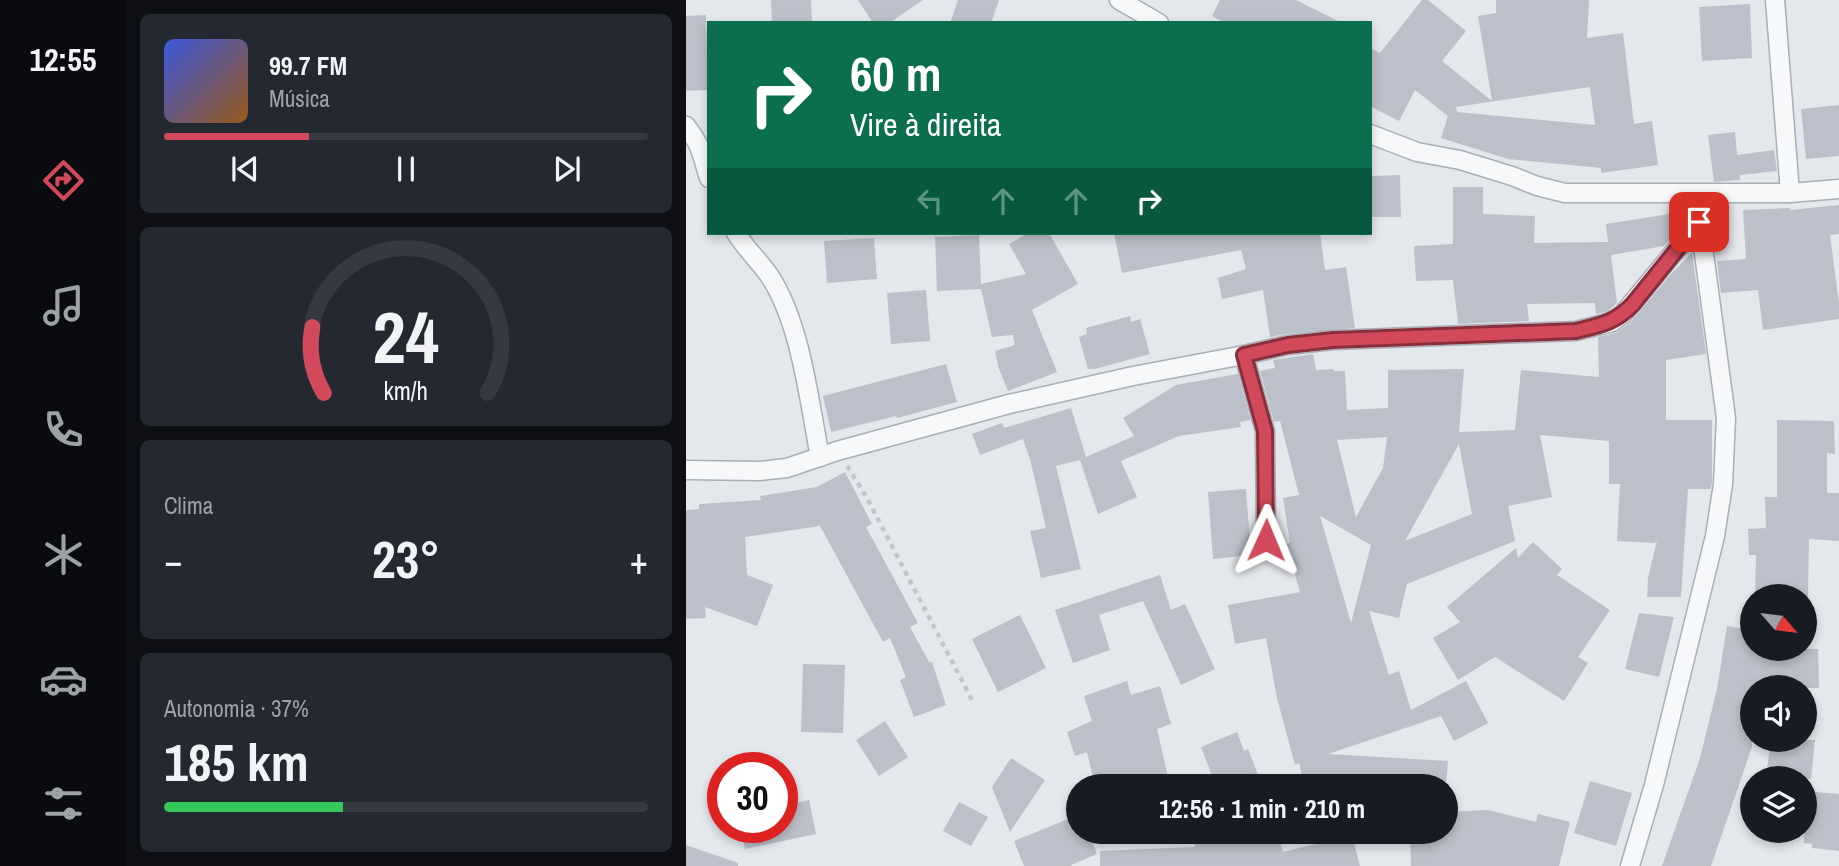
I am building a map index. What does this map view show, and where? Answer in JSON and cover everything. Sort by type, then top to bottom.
[{"type":"street","points":[[1119,0],[1155,21]]},
{"type":"street","points":[[1154,0],[1157,21]]},
{"type":"street","points":[[1775,0],[1790,193]]},
{"type":"street","points":[[686,126],[698,142],[707,170]]},
{"type":"street","points":[[1372,135],[1417,152],[1460,160],[1565,193],[1790,193],[1839,189]]},
{"type":"street","points":[[1630,866],[1654,785],[1715,536],[1723,484],[1727,418],[1696,194]]},
{"type":"street","points":[[686,470],[760,471],[788,468],[828,454],[1009,404],[1288,345],[1333,340],[1576,331],[1612,322],[1623,314],[1699,222]]},
{"type":"street","points":[[737,235],[769,275],[786,308],[800,349],[828,454]]},
{"type":"street","points":[[1244,355],[1265,431],[1266,540]]},
{"type":"path","points":[[828,454],[866,496],[972,700]]},
{"type":"building","points":[[771,0],[811,0],[812,21],[772,21]]},
{"type":"building","points":[[858,0],[923,0],[892,21],[872,21]]},
{"type":"building","points":[[958,0],[999,0],[992,21],[951,21]]},
{"type":"building","points":[[1220,0],[1296,0],[1338,21],[1221,21],[1212,16]]},
{"type":"building","points":[[1422,0],[1428,0],[1466,31],[1442,61],[1492,101],[1478,16],[1496,13],[1496,0],[1589,0],[1587,38],[1623,33],[1634,124],[1652,121],[1658,165],[1601,173],[1601,168],[1508,159],[1441,138],[1448,116],[1415,90],[1399,121],[1372,107],[1372,49],[1380,53]],"holes":[[[1590,87],[1595,125],[1457,112],[1456,107]]]},
{"type":"building","points":[[1750,4],[1752,58],[1702,61],[1699,7]]},
{"type":"building","points":[[706,15],[707,90],[686,91],[686,16]]},
{"type":"building","points":[[1839,105],[1839,156],[1806,159],[1801,109]]},
{"type":"building","points":[[1735,132],[1737,155],[1774,150],[1777,171],[1740,175],[1740,180],[1714,182],[1708,135]]},
{"type":"building","points":[[1400,175],[1401,217],[1372,217],[1372,176]]},
{"type":"building","points":[[1453,187],[1483,187],[1483,214],[1535,216],[1534,243],[1608,242],[1606,224],[1669,214],[1673,236],[1664,246],[1611,255],[1617,303],[1607,312],[1596,314],[1595,303],[1527,304],[1529,321],[1458,324],[1453,280],[1416,281],[1414,246],[1453,244]]},
{"type":"building","points":[[1839,205],[1839,234],[1830,235],[1839,319],[1763,330],[1758,290],[1721,293],[1717,261],[1746,259],[1743,210],[1790,210]]},
{"type":"building","points":[[979,235],[981,284],[1026,274],[1009,244],[1025,235],[1050,235],[1078,284],[1032,310],[1057,372],[1008,391],[995,351],[1015,345],[1013,335],[992,337],[981,289],[937,291],[935,237]]},
{"type":"building","points":[[1114,235],[1320,235],[1325,270],[1346,267],[1355,328],[1270,337],[1263,290],[1222,299],[1218,278],[1246,269],[1241,250],[1122,273]]},
{"type":"building","points":[[874,238],[877,279],[827,283],[824,241]]},
{"type":"building","points":[[1692,253],[1706,354],[1666,360],[1666,420],[1712,420],[1712,481],[1711,489],[1688,489],[1681,597],[1647,597],[1648,578],[1657,540],[1655,543],[1617,541],[1620,484],[1609,484],[1609,441],[1540,435],[1552,497],[1508,506],[1515,541],[1407,584],[1399,618],[1369,611],[1389,675],[1399,671],[1411,710],[1466,681],[1488,723],[1454,741],[1441,716],[1328,754],[1448,761],[1447,774],[1302,774],[1299,763],[1295,765],[1277,698],[1266,638],[1235,644],[1228,605],[1300,592],[1286,544],[1290,543],[1283,498],[1299,495],[1280,421],[1274,422],[1260,371],[1275,368],[1273,360],[1313,354],[1316,370],[1345,371],[1347,410],[1388,408],[1388,370],[1464,369],[1459,432],[1515,430],[1521,370],[1599,377],[1598,337],[1615,333],[1630,323]],"holes":[[[1387,437],[1383,468],[1356,517],[1337,440]],[[1459,444],[1472,514],[1405,541]],[[1320,516],[1371,545],[1351,623]]]},
{"type":"building","points":[[926,290],[930,341],[891,344],[887,293]]},
{"type":"building","points":[[1130,316],[1131,322],[1140,319],[1150,354],[1088,369],[1079,337],[1087,334],[1086,328]]},
{"type":"building","points":[[946,364],[957,402],[831,432],[823,396]]},
{"type":"building","points":[[1238,374],[1252,425],[1250,420],[1240,422],[1241,427],[1179,436],[1121,461],[1137,497],[1098,514],[1080,460],[1056,466],[1081,569],[1041,578],[1030,531],[1046,528],[1023,439],[980,455],[972,434],[1002,423],[1004,428],[1071,408],[1086,457],[1134,436],[1123,418],[1176,385]]},
{"type":"building","points":[[1777,420],[1834,421],[1835,454],[1827,453],[1827,493],[1839,493],[1839,541],[1809,539],[1808,584],[1755,584],[1756,555],[1749,555],[1748,529],[1766,528],[1765,497],[1777,497]]},
{"type":"building","points":[[845,472],[872,524],[866,527],[918,623],[910,627],[929,662],[932,662],[946,705],[914,717],[900,680],[906,677],[890,638],[883,642],[820,526],[745,537],[747,575],[773,585],[757,626],[705,607],[706,618],[686,619],[686,510],[699,509],[699,504],[761,500],[760,496],[817,487]]},
{"type":"building","points":[[1246,489],[1251,555],[1213,559],[1208,492]]},
{"type":"building","points":[[1533,542],[1562,569],[1557,575],[1610,610],[1578,657],[1588,663],[1564,701],[1495,657],[1458,680],[1433,638],[1460,622],[1447,607],[1516,548],[1518,558]]},
{"type":"building","points":[[1160,575],[1171,610],[1185,604],[1215,669],[1181,685],[1143,601],[1099,615],[1110,650],[1073,663],[1055,610]]},
{"type":"building","points":[[1639,613],[1674,617],[1659,677],[1625,669]]},
{"type":"building","points":[[1020,615],[1046,668],[998,692],[972,639]]},
{"type":"building","points":[[1727,626],[1740,628],[1740,662],[1816,662],[1818,649],[1819,688],[1817,675],[1740,675],[1740,752],[1750,752],[1745,766],[1740,766],[1740,782],[1711,866],[1662,866],[1700,758],[1717,689]]},
{"type":"building","points":[[803,664],[845,665],[843,733],[801,732]]},
{"type":"building","points":[[1127,681],[1131,695],[1160,686],[1171,724],[1157,729],[1167,774],[1092,774],[1087,752],[1075,756],[1067,732],[1092,721],[1084,696]]},
{"type":"building","points":[[885,721],[908,757],[879,776],[856,740]]},
{"type":"building","points":[[1237,732],[1244,751],[1248,749],[1258,774],[1211,774],[1201,747]]},
{"type":"building","points":[[1769,752],[1814,752],[1812,766],[1767,766]]},
{"type":"building","points":[[1011,758],[1045,780],[1010,832],[992,787]]},
{"type":"building","points":[[1590,781],[1632,793],[1616,846],[1574,833]]},
{"type":"building","points":[[1817,792],[1839,794],[1839,851],[1812,848],[1812,844],[1804,843],[1817,843]]},
{"type":"building","points":[[809,800],[816,834],[798,838],[798,802]]},
{"type":"building","points":[[959,802],[988,817],[971,846],[943,831]]},
{"type":"building","points":[[1488,810],[1536,822],[1538,814],[1570,822],[1559,866],[1411,866],[1410,844],[1458,844],[1458,811]]},
{"type":"building","points":[[1066,820],[1066,844],[1093,844],[1097,854],[1069,866],[1024,866],[1014,841]]},
{"type":"building","points":[[744,843],[773,843],[745,849]]},
{"type":"building","points":[[1195,844],[1281,844],[1283,852],[1315,844],[1354,844],[1360,866],[1100,866],[1100,851],[1195,847]]},
{"type":"building","points":[[686,845],[738,863],[738,866],[686,866]]},
{"type":"route","points":[[1266,540],[1265,431],[1244,355],[1288,345],[1333,340],[1576,331],[1612,322],[1633,304],[1699,222]]}]
